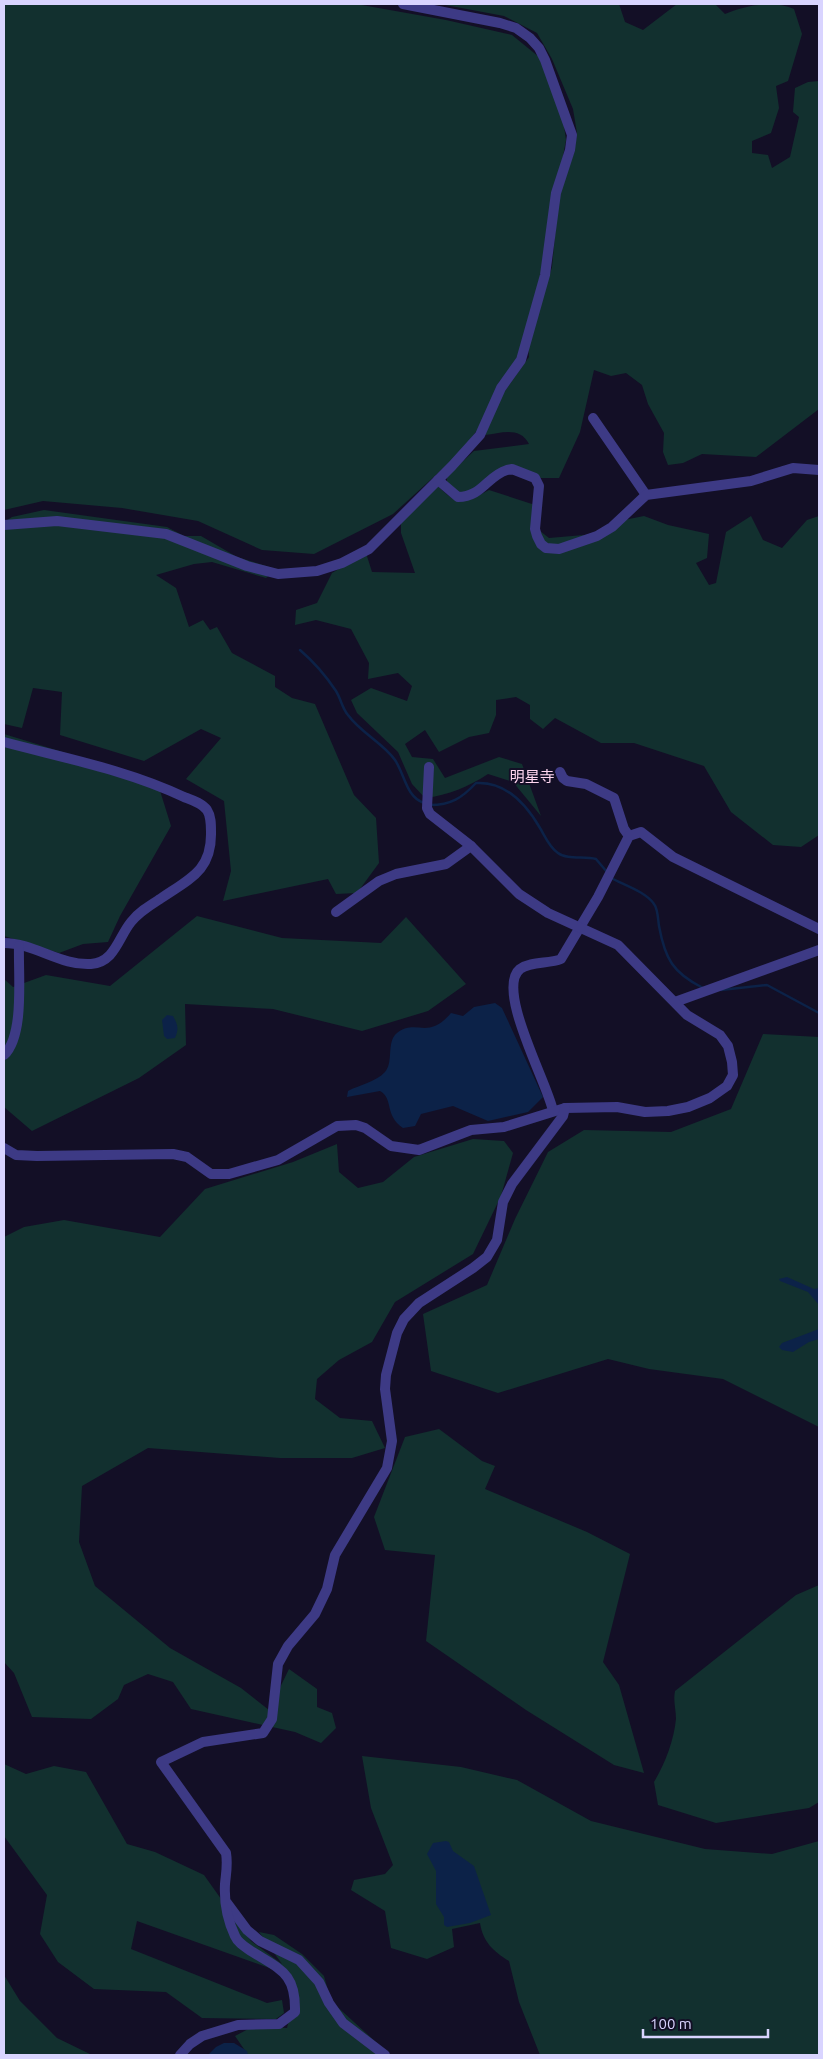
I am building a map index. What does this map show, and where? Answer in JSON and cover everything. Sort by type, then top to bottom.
[{"type":"street","points":[[4,525],[57,521],[166,534],[247,566],[278,574],[317,570],[342,563],[369,549],[480,435],[501,388],[522,360],[526,336],[545,275],[556,193],[570,150],[572,135],[545,60],[539,48],[530,38],[516,28],[500,23],[403,4]]},
{"type":"street","points":[[593,418],[646,496]]},
{"type":"street","points":[[438,480],[458,497],[467,497],[507,470],[512,469],[535,478],[539,486],[535,529],[537,536],[541,544],[552,549],[560,549],[598,536],[612,527],[646,496],[751,481],[793,468],[819,470]]},
{"type":"street","points":[[4,742],[117,771],[161,785],[202,805],[208,811],[211,820],[211,841],[205,864],[183,883],[140,912],[121,935],[114,952],[107,959],[93,964],[76,963],[4,942]]},
{"type":"street","points":[[4,1148],[16,1155],[37,1156],[173,1154],[187,1157],[211,1174],[229,1174],[278,1160],[337,1126],[356,1125],[364,1128],[391,1146],[419,1150],[471,1130],[504,1126],[565,1108],[617,1107],[645,1112],[668,1111],[688,1107],[710,1098],[726,1086],[733,1074],[728,1046],[720,1035],[687,1016],[618,945],[548,913],[519,894],[471,846],[430,814],[427,808],[429,767]]},
{"type":"street","points":[[560,772],[563,778],[568,781],[586,784],[614,798],[624,828],[629,836]]},
{"type":"street","points":[[554,1111],[551,1098],[522,1029],[515,1002],[513,979],[519,970],[526,966],[561,959],[598,897],[629,836],[641,832],[648,835],[673,857],[819,929]]},
{"type":"street","points":[[336,912],[379,881],[396,874],[446,864],[471,846]]},
{"type":"street","points":[[4,1055],[14,1041],[18,1014],[19,946]]},
{"type":"street","points":[[675,1002],[819,950]]},
{"type":"street","points":[[180,2055],[190,2044],[218,2030],[238,2025],[279,2024],[295,2012],[292,1981],[285,1974],[243,1946],[236,1938],[226,1913],[225,1882],[228,1866],[226,1853],[161,1762],[203,1742],[264,1733],[272,1719],[278,1664],[288,1646],[315,1614],[327,1589],[335,1555],[387,1468],[392,1441],[385,1389],[386,1375],[397,1333],[404,1319],[419,1302],[487,1257],[497,1240],[504,1202],[512,1184],[563,1116],[565,1108]]},
{"type":"street","points":[[227,1903],[247,1930],[260,1941],[299,1960],[308,1968],[319,1982],[329,2003],[343,2023],[385,2055]]},
{"type":"green space","points":[[4,4],[356,4],[446,20],[512,35],[539,57],[563,119],[566,140],[542,269],[518,360],[499,382],[481,425],[460,453],[393,514],[314,554],[262,550],[198,521],[122,508],[43,501],[4,510]]},
{"type":"green space","points":[[440,4],[619,4],[625,22],[643,30],[677,4],[715,4],[725,14],[742,8],[768,4],[794,9],[802,34],[788,81],[776,86],[779,108],[771,133],[752,141],[752,153],[768,155],[772,168],[790,157],[799,117],[793,112],[795,88],[808,82],[819,81],[819,409],[756,457],[702,454],[683,463],[668,465],[663,452],[664,433],[648,404],[642,385],[626,373],[611,376],[594,370],[580,432],[559,478],[541,478],[514,465],[469,493],[460,493],[447,483],[447,476],[474,451],[529,444],[525,438],[515,433],[504,432],[485,435],[502,395],[529,357],[528,345],[552,267],[559,194],[574,153],[577,133],[573,109],[552,59],[537,33],[504,16]]},
{"type":"green space","points":[[438,486],[456,500],[468,500],[489,490],[535,505],[535,527],[549,538],[607,533],[624,520],[644,516],[668,525],[709,534],[707,558],[696,563],[709,585],[716,583],[726,532],[751,516],[763,540],[782,548],[807,520],[819,516],[819,835],[801,847],[773,845],[731,812],[704,766],[634,743],[601,743],[555,718],[543,729],[530,719],[530,705],[516,697],[496,700],[496,715],[489,733],[469,737],[439,752],[425,730],[405,744],[412,757],[433,759],[445,778],[499,757],[522,764],[541,816],[513,782],[488,774],[458,790],[425,798],[412,784],[398,752],[357,713],[351,700],[371,688],[407,701],[412,686],[398,673],[368,679],[369,663],[351,629],[316,620],[295,625],[296,610],[317,603],[332,573],[366,553],[372,572],[415,573],[401,533],[401,521]]},
{"type":"green space","points":[[44,510],[167,527],[184,536],[201,536],[237,557],[276,569],[266,578],[212,562],[194,564],[156,575],[176,588],[189,627],[203,620],[210,630],[217,627],[232,653],[275,676],[275,687],[292,698],[315,704],[354,795],[376,818],[379,863],[357,893],[336,894],[328,879],[223,901],[231,871],[224,801],[186,779],[221,738],[201,729],[144,761],[60,735],[62,692],[33,688],[22,728],[4,724],[4,522],[12,517]]},
{"type":"green space","points":[[4,734],[157,781],[171,826],[120,916],[108,942],[83,944],[59,953],[4,936]]},
{"type":"green space","points":[[197,916],[282,938],[381,943],[406,917],[466,984],[428,1011],[362,1031],[273,1009],[185,1004],[186,1045],[139,1078],[32,1131],[4,1107],[4,979],[13,987],[46,975],[110,986]]},
{"type":"green space","points":[[763,1034],[819,1037],[819,1427],[723,1379],[649,1369],[608,1359],[498,1393],[431,1371],[423,1314],[487,1285],[515,1219],[548,1152],[584,1130],[671,1132],[731,1109]]},
{"type":"green space","points":[[473,1139],[504,1141],[513,1153],[501,1196],[473,1254],[395,1302],[372,1342],[339,1360],[317,1379],[315,1399],[340,1418],[372,1421],[385,1448],[352,1458],[280,1458],[148,1448],[82,1486],[79,1542],[95,1586],[170,1648],[241,1688],[269,1710],[289,1669],[317,1689],[317,1707],[332,1713],[336,1728],[321,1743],[295,1732],[191,1709],[173,1682],[148,1674],[124,1685],[118,1699],[91,1719],[32,1717],[14,1673],[4,1662],[4,1237],[24,1227],[64,1220],[160,1237],[205,1189],[293,1162],[337,1144],[339,1172],[358,1188],[383,1182],[414,1157]]},
{"type":"green space","points":[[439,1429],[482,1461],[495,1466],[485,1489],[587,1532],[630,1554],[603,1662],[619,1685],[644,1773],[614,1765],[526,1710],[426,1641],[435,1555],[385,1550],[374,1517],[405,1437]]},
{"type":"green space","points":[[819,1585],[819,1802],[809,1808],[716,1823],[658,1805],[654,1782],[662,1768],[673,1735],[676,1719],[675,1691],[796,1595]]},
{"type":"green space","points":[[362,1756],[461,1767],[517,1780],[591,1821],[705,1849],[772,1854],[819,1841],[819,2055],[540,2055],[519,2002],[509,1961],[498,1954],[486,1941],[480,1923],[452,1929],[454,1947],[427,1959],[391,1948],[385,1911],[351,1890],[354,1880],[385,1874],[393,1865],[371,1808]]},
{"type":"green space","points":[[4,1764],[26,1774],[54,1766],[86,1772],[127,1844],[155,1852],[204,1875],[251,1941],[282,1964],[259,1932],[274,1935],[302,1954],[324,1976],[331,2001],[390,2055],[248,2055],[235,2036],[254,2026],[287,2028],[291,2011],[289,1985],[275,1970],[137,1921],[131,1949],[267,2003],[282,2000],[284,2013],[276,2019],[202,2018],[166,1992],[94,1989],[58,1962],[40,1934],[47,1895],[4,1836]]},
{"type":"green space","points":[[4,1975],[20,2001],[57,2038],[92,2055],[4,2055]]},
{"type":"water","points":[[495,1003],[502,1008],[543,1097],[528,1112],[488,1121],[453,1106],[421,1114],[415,1126],[403,1128],[393,1118],[387,1098],[380,1091],[347,1097],[348,1091],[372,1081],[385,1072],[388,1068],[392,1041],[397,1033],[411,1027],[429,1028],[443,1021],[451,1013],[463,1016],[474,1007]]},
{"type":"water","points":[[167,1015],[173,1016],[177,1025],[175,1038],[167,1039],[164,1036],[162,1020]]},
{"type":"water","points":[[787,1277],[814,1289],[819,1288],[819,1305],[808,1292],[779,1279]]},
{"type":"water","points":[[819,1329],[819,1339],[809,1342],[793,1352],[782,1350],[779,1347],[782,1343]]},
{"type":"water","points":[[449,1842],[453,1851],[474,1866],[491,1915],[470,1923],[447,1927],[444,1925],[444,1917],[436,1904],[436,1871],[427,1854],[433,1843]]},
{"type":"water","points":[[224,2043],[234,2043],[247,2051],[248,2055],[208,2055],[216,2047]]},
{"type":"waterway","points":[[300,650],[328,680],[353,721],[395,760],[413,796],[424,803]]},
{"type":"waterway","points":[[430,805],[444,804],[456,800],[476,783],[487,783],[497,786],[506,790],[522,803],[555,851],[571,857],[596,859],[607,872]]},
{"type":"waterway","points":[[611,878],[640,892],[654,904],[661,938],[672,964],[684,977],[703,988]]},
{"type":"waterway","points":[[721,990],[767,985],[819,1013]]},
{"type":"district","name":"明星寺","points":[[532,777]]}]
